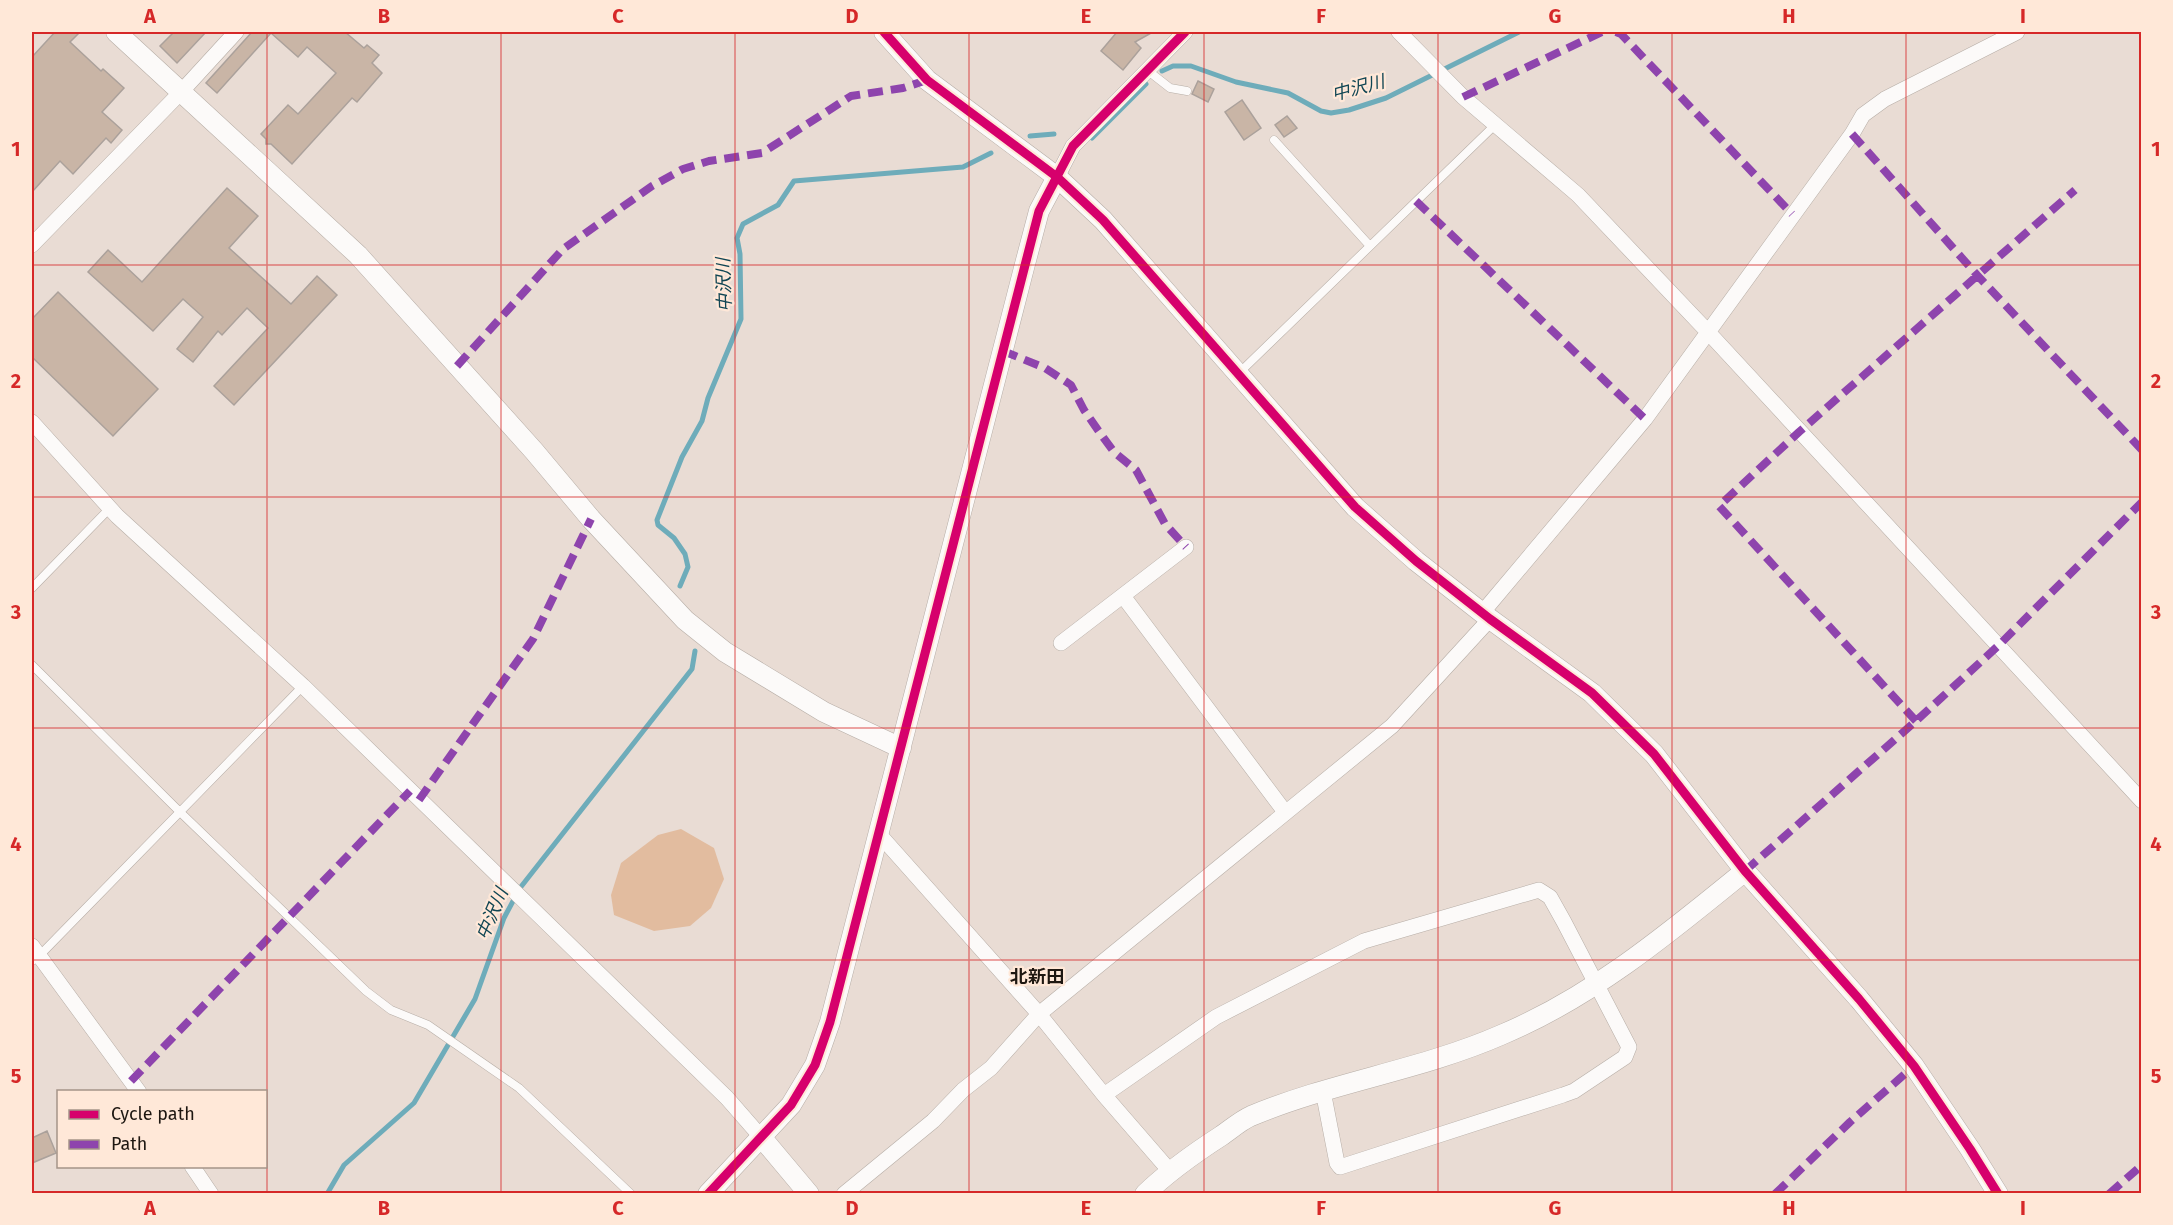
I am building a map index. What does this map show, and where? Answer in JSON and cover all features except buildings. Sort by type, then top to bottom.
[{"type":"street","points":[[116,32],[358,255],[534,451],[591,519],[686,620],[725,652],[824,712],[901,748]]},
{"type":"street","points":[[32,245],[236,32]]},
{"type":"street","points":[[884,32],[927,80],[1057,177],[1103,220],[1355,507],[1416,561],[1486,616],[1592,693],[1654,754],[1744,871],[1859,999],[1914,1066],[1998,1194]]},
{"type":"street","points":[[708,1194],[791,1105],[815,1065],[830,1022],[1039,211],[1073,146],[1185,32]]},
{"type":"street","points":[[1399,32],[1459,92],[1578,195],[1708,332],[2142,801]]},
{"type":"street","points":[[844,1194],[933,1121],[963,1090],[991,1068],[1039,1014],[1392,726],[1486,616],[1645,419],[1852,134],[1863,114],[1885,99],[2017,32]]},
{"type":"street","points":[[32,422],[110,508],[303,686],[726,1098],[808,1194]]},
{"type":"street","points":[[1061,643],[1186,547]]},
{"type":"street","points":[[1123,596],[1285,812]]},
{"type":"street","points":[[878,833],[1039,1014],[1104,1095],[1169,1170]]},
{"type":"street","points":[[1145,1194],[1169,1170],[1249,1117],[1323,1091],[1499,1036],[1534,1021],[1598,984],[1685,920],[1744,871]]},
{"type":"street","points":[[1104,1095],[1216,1017],[1364,941],[1539,890],[1550,897],[1598,984],[1629,1047],[1625,1057],[1574,1091],[1340,1167],[1337,1163],[1323,1091]]},
{"type":"street","points":[[34,954],[137,1090]]},
{"type":"street","points":[[193,1168],[211,1194]]},
{"type":"lane","points":[[1146,70],[1170,88],[1186,91]]},
{"type":"lane","points":[[1237,375],[1496,124]]},
{"type":"lane","points":[[1274,140],[1370,246]]},
{"type":"lane","points":[[32,588],[110,508]]},
{"type":"lane","points":[[32,664],[180,812],[366,990],[391,1010],[428,1025],[519,1088],[631,1194]]},
{"type":"lane","points":[[34,954],[180,812],[303,686]]},
{"type":"shaded area","points":[[681,829],[714,848],[724,879],[711,908],[690,926],[654,931],[614,915],[611,895],[621,863],[658,835]]},
{"type":"waterway","name":"中沢川","points":[[1162,71],[1173,66],[1191,66],[1236,82],[1288,93],[1321,111],[1331,113],[1349,110],[1386,98],[1519,32]]},
{"type":"waterway","name":"中沢川","points":[[1092,138],[1146,84]]},
{"type":"waterway","name":"中沢川","points":[[1030,136],[1054,134]]},
{"type":"waterway","name":"中沢川","points":[[680,586],[688,567],[685,554],[674,538],[658,525],[657,520],[682,457],[702,421],[708,398],[741,319],[740,254],[737,238],[743,224],[778,205],[794,181],[963,167],[991,153]]},
{"type":"waterway","name":"中沢川","points":[[327,1194],[344,1165],[414,1103],[475,999],[504,918],[520,888],[692,669],[695,651]]},
{"type":"marked path","points":[[1463,97],[1602,32]]},
{"type":"marked path","points":[[1616,32],[1621,34],[1792,214]]},
{"type":"marked path","points":[[457,366],[563,249],[652,186],[683,169],[709,161],[762,153],[851,96],[903,88],[927,80]]},
{"type":"marked path","points":[[1852,134],[1977,275],[2142,450]]},
{"type":"marked path","points":[[1916,721],[1719,506],[1799,432],[2075,190]]},
{"type":"marked path","points":[[1416,201],[1645,419]]},
{"type":"marked path","points":[[1003,351],[1045,368],[1071,385],[1084,410],[1100,433],[1114,452],[1136,470],[1165,524],[1186,547]]},
{"type":"marked path","points":[[1745,871],[1998,646],[2142,502]]},
{"type":"marked path","points":[[419,800],[533,639],[591,519]]},
{"type":"marked path","points":[[131,1081],[410,791]]},
{"type":"marked path","points":[[1775,1194],[1850,1122],[1914,1066]]},
{"type":"marked path","points":[[2109,1194],[2142,1165]]},
{"type":"cycle path","points":[[884,32],[927,80],[1057,177],[1103,220],[1355,507],[1416,561],[1490,619],[1592,693],[1654,754],[1745,871],[1859,999],[1914,1066],[1998,1194]]},
{"type":"cycle path","points":[[708,1194],[791,1105],[815,1065],[830,1022],[1039,211],[1073,146],[1185,32]]},
{"type":"district","name":"北新田","points":[[1037,977]]}]
